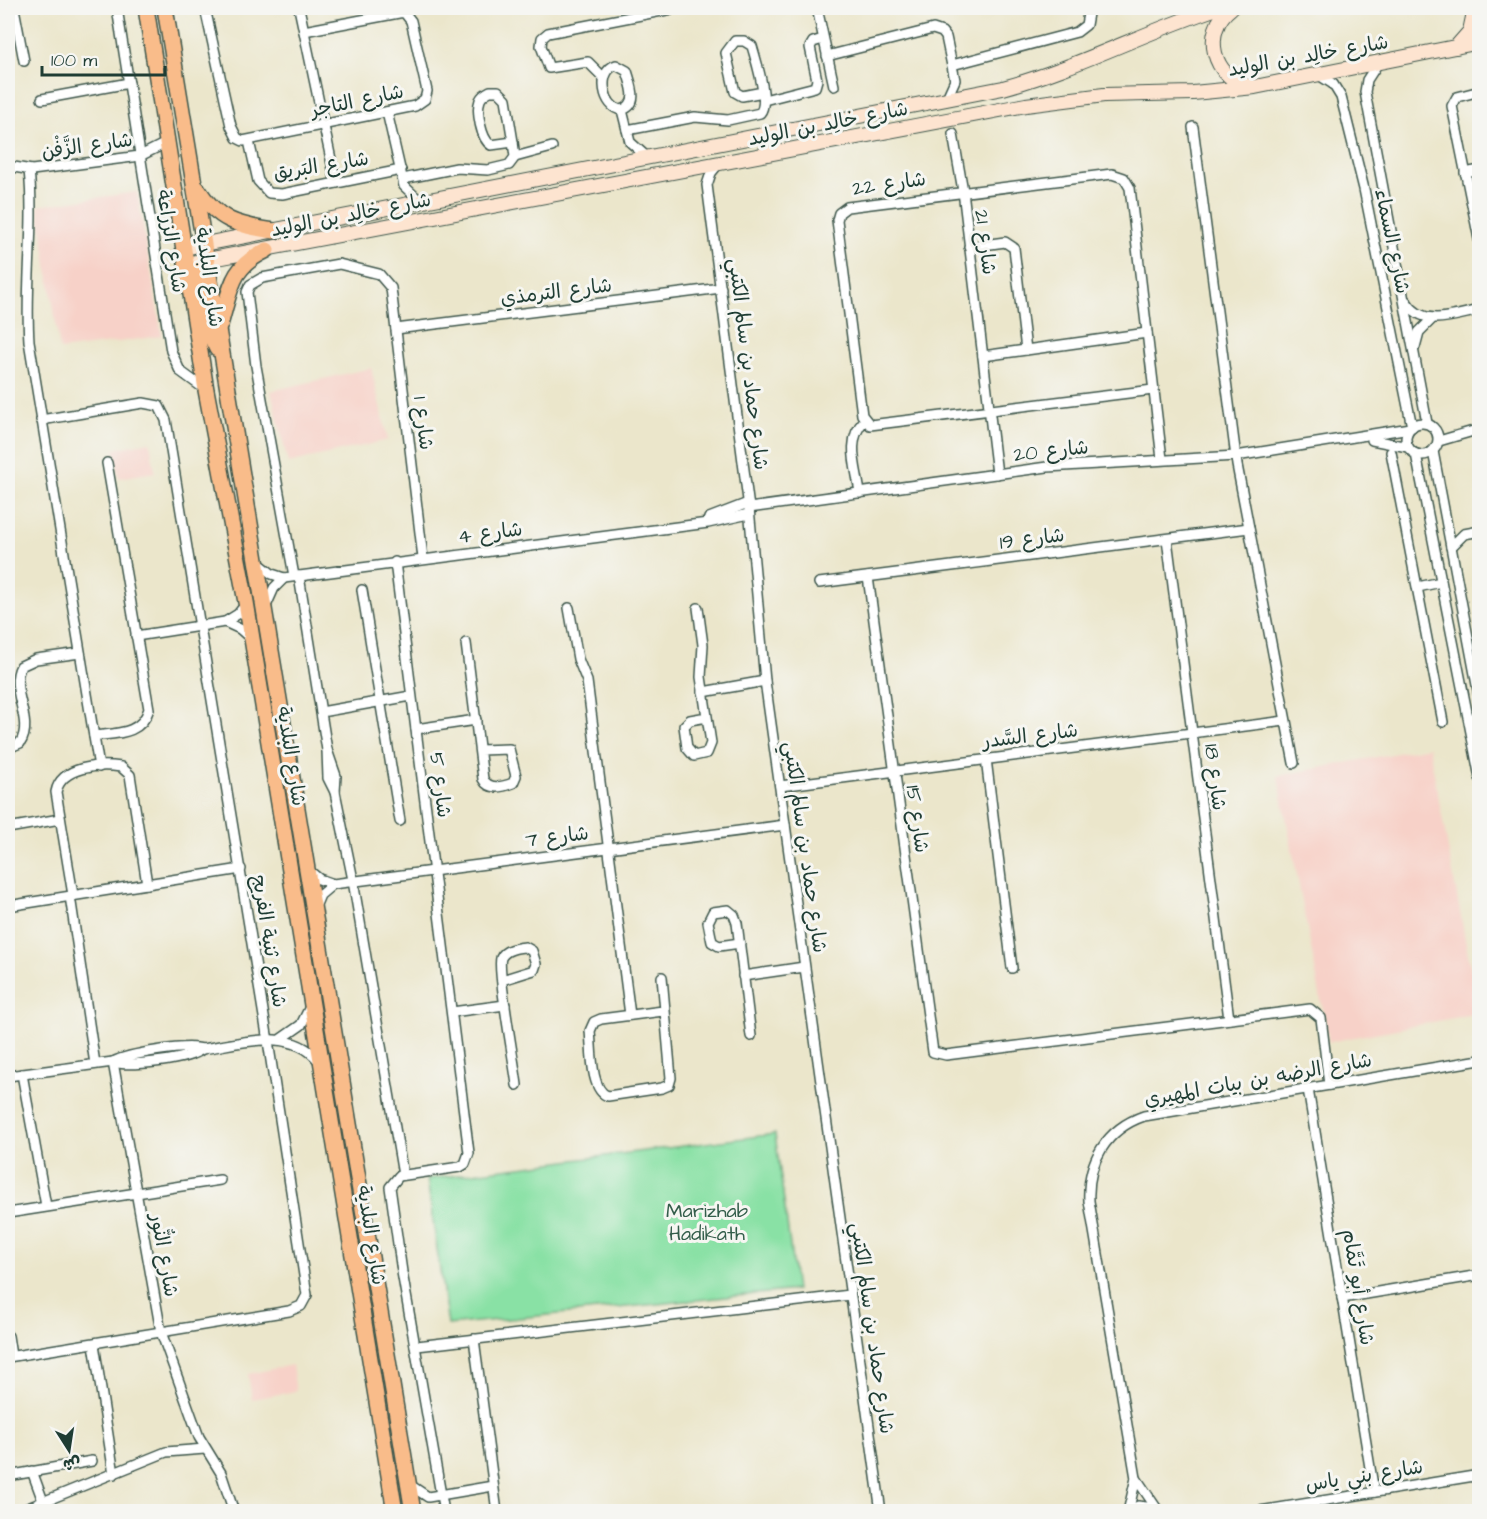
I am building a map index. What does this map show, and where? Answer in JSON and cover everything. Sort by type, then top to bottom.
[{"type":"main road","name":"شارع البلدية","points":[[146,8],[206,390],[246,603],[395,1512]]},
{"type":"main road","name":"شارع البلدية","points":[[165,8],[413,1512]]},
{"type":"main road","points":[[194,184],[217,214],[253,227],[274,231]]},
{"type":"main road","points":[[219,328],[238,270],[251,257],[267,250]]},
{"type":"main road","points":[[187,269],[198,275],[211,338],[224,359]]},
{"type":"street","points":[[14,8],[24,61]]},
{"type":"street","name":"شارع الزراعة","points":[[117,8],[173,358],[185,375],[206,390]]},
{"type":"street","points":[[205,8],[232,132],[237,138],[249,141]]},
{"type":"street","points":[[299,8],[336,183]]},
{"type":"street","points":[[603,77],[607,69],[616,65],[627,71],[634,98],[630,106],[622,110],[612,108],[603,77],[588,62],[549,68],[545,63],[542,38],[548,33],[677,8]]},
{"type":"street","points":[[817,8],[834,86]]},
{"type":"street","points":[[952,65],[1077,32],[1089,20],[1089,8]]},
{"type":"street","name":"شارع خالِد بن الوليد","points":[[187,269],[206,253],[274,231],[975,94],[1069,68],[1152,31],[1217,8]]},
{"type":"street","points":[[1231,8],[1215,29],[1213,49],[1220,68],[1235,81],[1254,87]]},
{"type":"street","points":[[1456,47],[1470,31],[1475,8]]},
{"type":"street","name":"شارع التاجر","points":[[249,141],[419,105],[426,96],[411,21],[407,14],[396,12],[304,31]]},
{"type":"street","points":[[827,56],[936,29],[946,37],[955,80],[945,101]]},
{"type":"street","points":[[627,130],[695,117],[728,120],[757,115],[764,108],[763,96],[752,46],[744,41],[735,41],[726,53],[735,92],[742,96],[763,96],[814,87],[817,80],[810,47],[813,42],[823,39]]},
{"type":"street","name":"شارع خالِد بن الوليد","points":[[184,248],[206,253],[267,250],[969,116],[1104,95],[1193,93],[1254,87],[1479,42]]},
{"type":"street","name":"شارع السماء","points":[[1378,63],[1367,80],[1365,92],[1427,423]]},
{"type":"street","name":"شارع السماء","points":[[1317,75],[1333,84],[1341,97],[1364,189],[1411,427]]},
{"type":"street","points":[[955,80],[975,94]]},
{"type":"street","points":[[42,99],[129,83]]},
{"type":"street","points":[[513,142],[491,145],[484,136],[479,100],[490,90],[498,91],[506,99],[513,142],[515,157]]},
{"type":"street","points":[[1479,91],[1457,97],[1452,102],[1479,244]]},
{"type":"street","points":[[622,110],[630,142],[648,159]]},
{"type":"street","points":[[387,112],[402,178],[421,202]]},
{"type":"street","points":[[935,122],[953,134],[969,116]]},
{"type":"street","points":[[1193,127],[1236,456],[1294,763]]},
{"type":"street","name":"شارع 21","points":[[953,134],[963,191],[997,474]]},
{"type":"street","name":"شارع البَريق","points":[[249,141],[258,181],[269,194],[282,194],[336,183],[402,178],[462,168],[493,169],[509,165],[515,157],[552,147]]},
{"type":"street","name":"شارع الزَّفْن","points":[[8,166],[29,170],[140,156],[168,142]]},
{"type":"street","points":[[616,165],[630,142]]},
{"type":"street","points":[[689,169],[707,185],[711,173],[719,163]]},
{"type":"street","points":[[29,170],[31,192],[27,309],[41,420],[99,767]]},
{"type":"street","points":[[1465,173],[1479,170]]},
{"type":"street","name":"شارع 22","points":[[864,421],[837,220],[839,213],[847,207],[1112,174],[1124,178],[1130,188],[1162,459]]},
{"type":"street","points":[[393,207],[402,178]]},
{"type":"street","name":"شارع حماد بن سالم الكتبي","points":[[707,185],[749,508],[765,681],[881,1512]]},
{"type":"street","points":[[969,247],[1005,242],[1014,248],[1026,350]]},
{"type":"street","name":"شارع 1","points":[[297,576],[256,366],[247,292],[250,285],[262,278],[339,264],[379,274],[388,282],[392,292],[423,558]]},
{"type":"street","name":"شارع الترمذي","points":[[396,329],[721,288]]},
{"type":"street","points":[[1404,298],[1418,315],[1432,319],[1479,310]]},
{"type":"street","points":[[1414,352],[1419,332],[1432,319]]},
{"type":"street","points":[[983,356],[1147,333]]},
{"type":"street","points":[[860,493],[852,441],[855,432],[864,421],[876,426],[1153,390]]},
{"type":"street","name":"شارع ثنية الفريج","points":[[9,1357],[295,1310],[305,1301],[307,1288],[241,869],[164,413],[159,406],[143,403],[41,420]]},
{"type":"street","points":[[1477,430],[1436,429],[1427,423],[1411,427],[1406,440],[1412,450],[1442,582],[1479,778]]},
{"type":"street","name":"شارع 20","points":[[749,508],[1047,467],[1236,456],[1358,438],[1411,427]]},
{"type":"street","points":[[1436,429],[1439,441]]},
{"type":"street","points":[[1412,450],[1425,455],[1433,451],[1439,441],[1477,430]]},
{"type":"street","name":"شارع 20","points":[[1358,438],[1412,450]]},
{"type":"street","points":[[1433,451],[1479,701]]},
{"type":"street","points":[[1391,452],[1443,722]]},
{"type":"street","points":[[94,736],[134,730],[146,718],[149,709],[107,463]]},
{"type":"street","name":"شارع 4","points":[[284,578],[702,522],[749,508]]},
{"type":"street","points":[[1446,525],[1464,534],[1479,531]]},
{"type":"street","name":"شارع 19","points":[[819,583],[1249,528]]},
{"type":"street","points":[[1451,547],[1464,534]]},
{"type":"street","name":"شارع 18","points":[[1167,539],[1229,1019]]},
{"type":"street","points":[[257,562],[272,574],[284,578],[270,595],[265,609]]},
{"type":"street","name":"شارع 5","points":[[395,562],[452,1012],[468,1158],[460,1167],[404,1175]]},
{"type":"street","points":[[297,576],[327,750],[328,778],[335,792],[353,880],[404,1175],[394,1179],[390,1187],[402,1272],[417,1346],[444,1512]]},
{"type":"street","name":"شارع 15","points":[[868,577],[930,1046],[936,1054],[946,1055],[1229,1019]]},
{"type":"street","points":[[1418,587],[1442,582]]},
{"type":"street","points":[[362,590],[400,822]]},
{"type":"street","points":[[136,636],[225,622],[238,614],[246,603]]},
{"type":"street","points":[[569,608],[578,659],[586,681],[630,1015]]},
{"type":"street","points":[[698,608],[703,645],[700,671],[707,717]]},
{"type":"street","points":[[225,622],[240,629],[252,640]]},
{"type":"street","points":[[466,643],[483,779],[487,785],[493,787],[513,783],[516,776],[509,749],[480,750]]},
{"type":"street","points":[[8,748],[20,742],[25,732],[17,679],[21,666],[36,659],[80,653]]},
{"type":"street","points":[[703,692],[765,681]]},
{"type":"street","points":[[321,712],[411,696]]},
{"type":"street","points":[[416,729],[476,720]]},
{"type":"street","name":"شارع السَّدر","points":[[780,786],[1286,721]]},
{"type":"street","points":[[987,759],[1012,968]]},
{"type":"street","points":[[95,1064],[56,792],[60,779],[73,771],[99,767],[121,767],[130,775],[147,884]]},
{"type":"street","points":[[8,828],[60,819]]},
{"type":"street","name":"شارع 7","points":[[333,884],[785,825]]},
{"type":"street","points":[[8,906],[241,869]]},
{"type":"street","points":[[308,870],[319,879],[333,884]]},
{"type":"street","points":[[315,911],[320,895],[333,884]]},
{"type":"street","points":[[740,944],[719,946],[712,942],[708,922],[713,912],[724,909],[734,915],[740,944],[750,1036]]},
{"type":"street","points":[[743,976],[804,967]]},
{"type":"street","points":[[662,977],[665,996],[663,1011],[671,1078],[669,1085],[662,1088],[605,1095],[596,1086],[590,1028],[597,1020],[663,1011]]},
{"type":"street","points":[[502,980],[517,1085]]},
{"type":"street","points":[[281,1040],[301,1025],[308,1013],[311,998]]},
{"type":"street","points":[[452,1012],[506,1005]]},
{"type":"street","points":[[1229,1019],[1306,1009],[1317,1012],[1321,1018],[1329,1085]]},
{"type":"street","points":[[8,1076],[113,1062],[125,1064],[191,1056],[202,1049],[281,1040],[303,1046],[322,1064]]},
{"type":"street","name":"شارع الرضه بن بيات المهيري","points":[[1128,1512],[1136,1478],[1089,1201],[1089,1181],[1094,1162],[1104,1144],[1118,1130],[1143,1116],[1479,1060]]},
{"type":"street","name":"شارع النُّور","points":[[113,1062],[161,1332],[193,1423],[205,1449],[221,1473],[233,1509]]},
{"type":"street","points":[[21,1074],[46,1206]]},
{"type":"street","name":"شارع أبو تَمَّام","points":[[1308,1089],[1374,1492]]},
{"type":"street","points":[[8,1213],[220,1180]]},
{"type":"street","points":[[1342,1298],[1479,1275]]},
{"type":"street","points":[[417,1346],[850,1295]]},
{"type":"street","points":[[8,1336],[9,1357]]},
{"type":"street","points":[[474,1339],[497,1512]]},
{"type":"street","points":[[94,1344],[114,1474]]},
{"type":"street","points":[[18,1512],[166,1452],[205,1449]]},
{"type":"street","points":[[8,1476],[92,1461]]},
{"type":"street","points":[[32,1472],[43,1501]]},
{"type":"street","name":"شارع بني ياس","points":[[1254,1512],[1479,1475]]},
{"type":"street","name":"شارع الرضه بن بيات المهيري","points":[[1136,1478],[1158,1510]]},
{"type":"street","points":[[408,1481],[414,1490],[428,1497],[493,1486]]},
{"type":"street","points":[[418,1512],[428,1497]]},
{"type":"street","points":[[1128,1512],[1138,1506],[1158,1510]]},
{"type":"shaded area","points":[[137,192],[162,336],[60,350],[38,206]]},
{"type":"shaded area","points":[[371,368],[388,440],[288,463],[271,391]]},
{"type":"shaded area","points":[[150,442],[155,472],[119,478],[114,449]]},
{"type":"shaded area","points":[[1429,747],[1479,1013],[1329,1042],[1278,776]]},
{"type":"shaded area","points":[[292,1365],[296,1391],[252,1399],[248,1374]]},
{"type":"green space","name":"Marizhab Hadikath","points":[[775,1134],[796,1290],[448,1325],[427,1179]]}]
